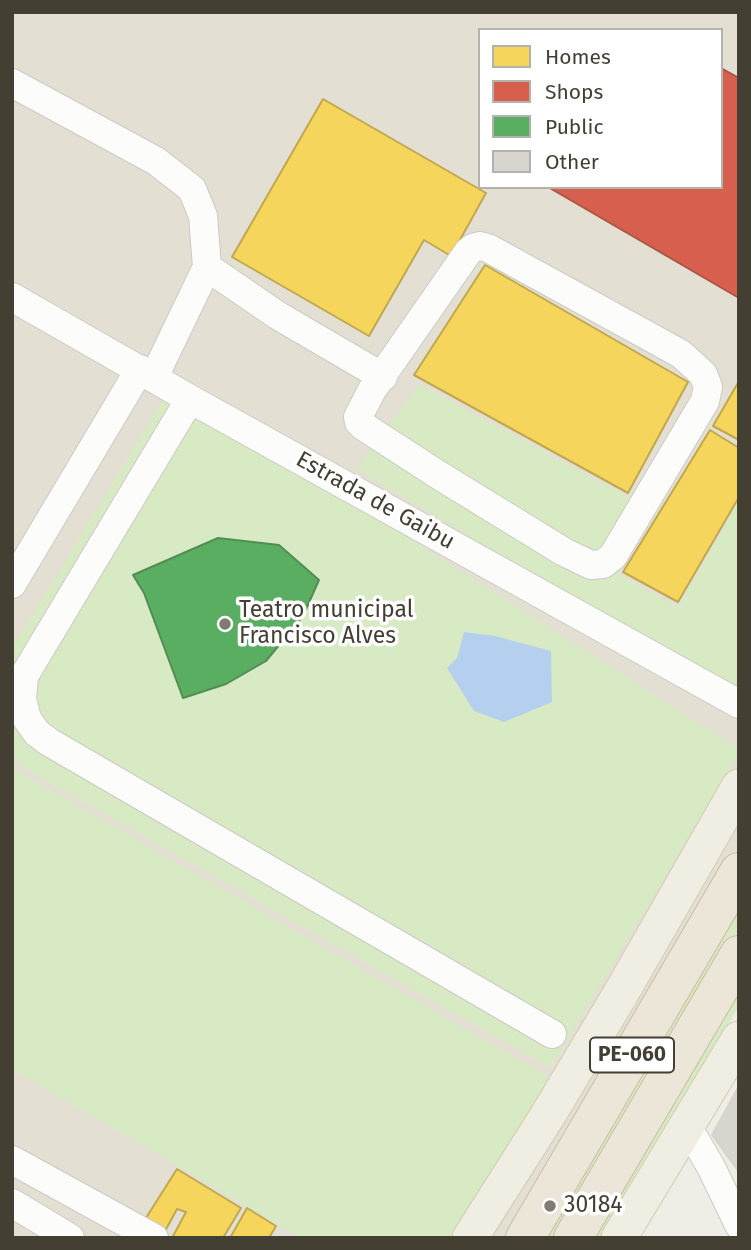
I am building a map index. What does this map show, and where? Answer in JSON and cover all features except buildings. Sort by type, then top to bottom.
[{"type":"highway","name":"PE-060","points":[[525,1238],[739,872]]},
{"type":"highway","name":"PE-060","points":[[573,1238],[739,955]]},
{"type":"main road","name":"PE-060","points":[[470,1238],[620,995],[739,787]]},
{"type":"main road","points":[[619,1238],[739,1039]]},
{"type":"street","points":[[12,83],[156,161],[192,189],[204,216],[207,267],[147,373],[12,583]]},
{"type":"street","points":[[480,246],[681,354],[703,374],[708,387],[705,401],[614,556],[603,564],[591,565],[564,552],[363,426],[358,417],[368,397],[383,377],[468,253],[480,246]]},
{"type":"street","points":[[207,267],[277,315],[383,377]]},
{"type":"street","name":"Estrada de Gaibu","points":[[12,298],[739,704]]},
{"type":"street","points":[[190,399],[24,676],[22,699],[27,719],[48,742],[552,1034]]},
{"type":"street","points":[[687,1126],[739,1225]]},
{"type":"street","points":[[12,1160],[154,1238]]},
{"type":"street","points":[[12,1203],[70,1238]]},
{"type":"shaded area","points":[[12,12],[739,12],[739,880],[530,1238],[12,1238]]},
{"type":"green space","points":[[419,384],[651,509],[618,574],[678,607],[739,501],[739,696],[356,469]]},
{"type":"green space","points":[[166,394],[332,489],[739,749],[739,754],[550,1068],[12,761],[12,649]]},
{"type":"green space","points":[[12,768],[552,1079],[457,1238],[301,1238],[12,1069]]},
{"type":"green space","points":[[739,897],[739,934],[564,1238],[542,1238]]},
{"type":"green space","points":[[739,974],[739,1006],[603,1238],[586,1238]]},
{"type":"water","points":[[464,632],[495,636],[551,651],[552,702],[504,722],[474,711],[447,668],[457,658]]},
{"type":"place","name":"Teatro municipal Francisco Alves","points":[[225,624]]},
{"type":"place","name":"30184","points":[[550,1206]]}]
